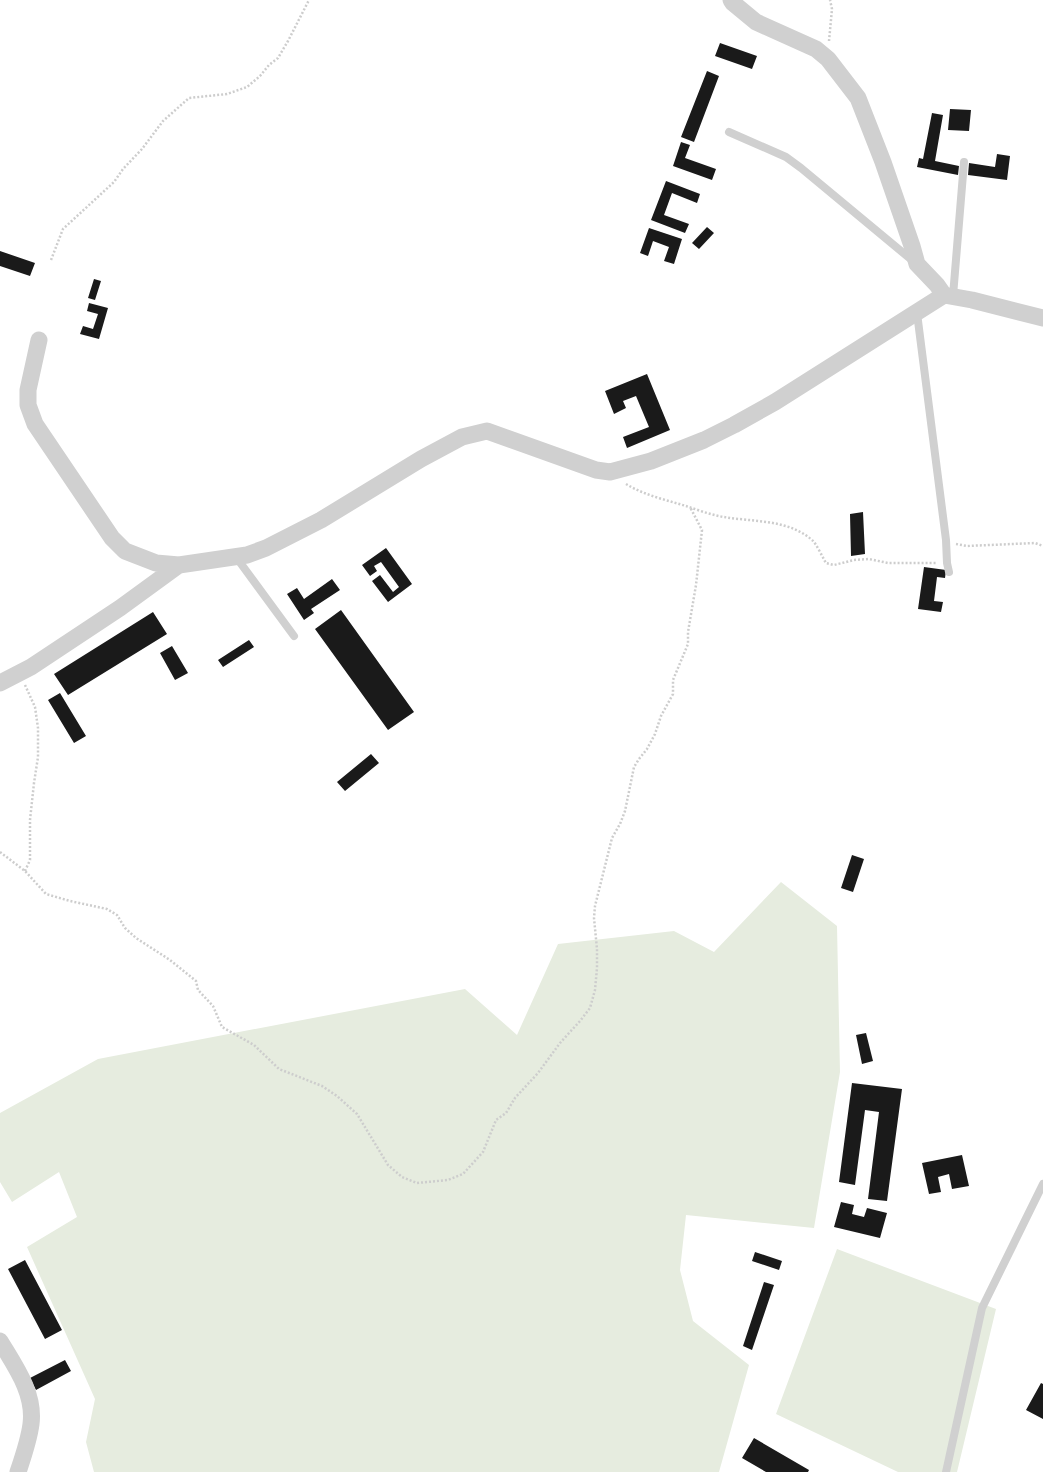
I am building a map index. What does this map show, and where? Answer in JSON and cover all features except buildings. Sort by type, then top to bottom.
[{"type":"street","points":[[731,0],[733,4],[756,22],[816,49],[828,59],[858,98],[883,162],[917,264],[937,285],[948,295],[1043,318]]},
{"type":"street","points":[[39,340],[28,390],[28,405],[34,424],[104,528],[124,551],[156,563],[179,565],[247,555],[266,548],[321,520],[421,459],[462,437],[476,432],[487,431],[596,470],[610,472],[651,461],[704,440],[734,425],[775,402],[948,295]]},
{"type":"street","points":[[0,683],[31,667],[120,608],[179,565]]},
{"type":"street","points":[[0,1341],[21,1375],[30,1397],[32,1410],[31,1424],[18,1472]]},
{"type":"lane","points":[[729,132],[786,157],[802,168],[917,264]]},
{"type":"lane","points":[[948,295],[964,162]]},
{"type":"lane","points":[[917,313],[949,572]]},
{"type":"lane","points":[[236,557],[294,636]]},
{"type":"lane","points":[[946,1472],[982,1308],[1043,1184]]},
{"type":"path","points":[[51,260],[63,229],[114,182],[163,121],[184,102],[189,98],[228,94],[247,87],[278,58],[309,0]]},
{"type":"path","points":[[828,59],[831,24],[830,0]]},
{"type":"path","points":[[610,472],[634,489],[722,517],[775,523],[786,526],[802,533],[813,541],[826,563],[834,565],[854,560],[869,559],[888,563],[947,563]]},
{"type":"path","points":[[0,852],[25,871],[46,894],[107,909],[117,915],[126,928],[136,938],[170,960],[196,981],[198,990],[213,1006],[222,1027],[254,1045],[279,1069],[322,1086],[337,1096],[357,1114],[388,1165],[402,1177],[417,1183],[448,1180],[464,1174],[483,1152],[496,1120],[506,1113],[515,1098],[538,1073],[560,1043],[590,1008],[595,990],[597,968],[594,918],[595,906],[612,838],[625,811],[634,767],[647,749],[655,734],[661,716],[672,694],[673,680],[688,644],[688,632],[696,585],[702,530],[690,507]]},
{"type":"path","points":[[946,540],[954,544],[967,546],[1035,543],[1043,546]]},
{"type":"path","points":[[18,674],[24,682],[35,707],[38,728],[38,757],[30,820],[30,860],[25,871]]},
{"type":"shaded area","points":[[781,882],[837,926],[840,1072],[814,1228],[686,1215],[680,1270],[693,1321],[749,1365],[719,1472],[94,1472],[86,1442],[95,1399],[27,1247],[77,1217],[59,1172],[12,1202],[0,1182],[0,1113],[98,1059],[465,989],[517,1035],[558,944],[674,931],[714,952]]},
{"type":"shaded area","points":[[837,1249],[996,1309],[957,1472],[898,1472],[776,1414]]}]
